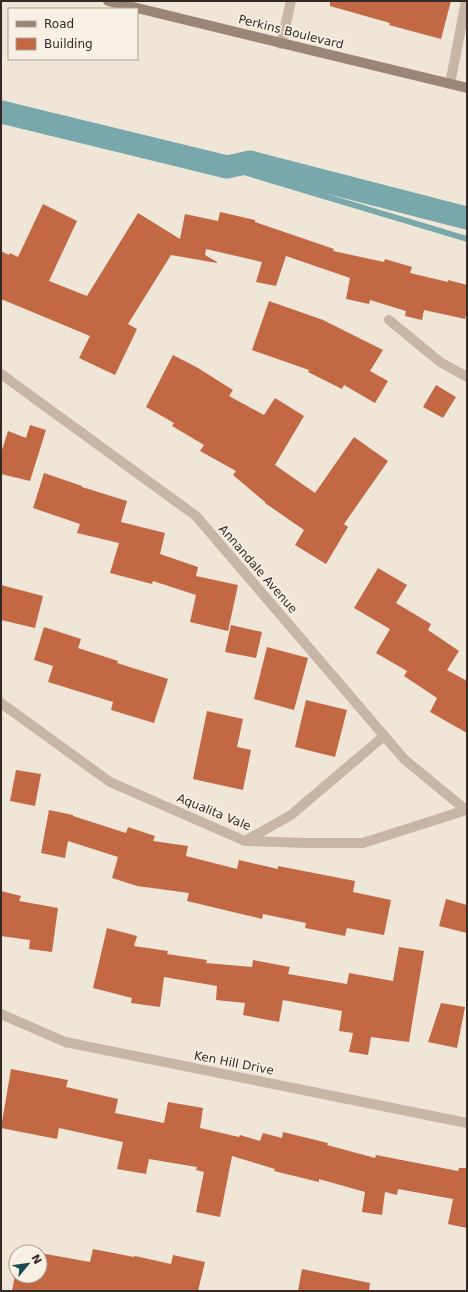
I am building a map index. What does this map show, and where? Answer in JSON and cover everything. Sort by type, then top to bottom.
[{"type":"street","name":"Perkins Boulevard","points":[[108,1],[127,3],[281,44],[467,88]]},
{"type":"street","points":[[281,44],[291,1]]},
{"type":"street","points":[[450,84],[466,1]]},
{"type":"street","points":[[389,320],[440,362],[467,377]]},
{"type":"street","name":"Annandale Avenue","points":[[1,374],[196,516],[404,759],[466,810]]},
{"type":"street","name":"Aqualita Vale","points":[[1,703],[110,782],[245,841],[363,843],[466,810]]},
{"type":"street","points":[[245,841],[291,815],[384,736]]},
{"type":"street","name":"Ken Hill Drive","points":[[1,1014],[65,1042],[467,1123]]},
{"type":"building","points":[[330,1],[451,1],[441,39],[389,25],[390,23],[330,6]]},
{"type":"building","points":[[43,204],[77,221],[49,281],[87,296],[138,213],[180,239],[185,214],[218,221],[220,212],[255,220],[255,222],[334,249],[333,251],[384,262],[385,259],[412,267],[410,273],[467,285],[467,310],[465,319],[424,310],[422,320],[405,316],[406,311],[370,300],[369,304],[346,299],[350,278],[286,256],[276,286],[256,282],[262,262],[206,249],[205,255],[217,263],[171,255],[128,324],[137,329],[115,375],[79,358],[90,336],[1,299],[1,251],[18,257]]},
{"type":"building","points":[[269,301],[323,320],[383,350],[370,371],[388,381],[375,403],[344,385],[342,389],[308,372],[309,370],[252,350]]},
{"type":"building","points":[[173,355],[198,368],[233,390],[229,396],[264,415],[275,398],[304,416],[275,465],[315,493],[354,437],[388,461],[344,524],[348,527],[326,564],[295,545],[304,530],[265,503],[233,475],[236,471],[200,451],[204,445],[172,426],[174,423],[146,407]]},
{"type":"building","points":[[436,385],[456,397],[443,418],[423,407]]},
{"type":"building","points":[[30,425],[46,430],[30,481],[1,474],[1,453],[8,431],[26,438]]},
{"type":"building","points":[[44,473],[127,501],[121,522],[165,533],[160,554],[198,567],[196,576],[238,585],[228,631],[190,622],[196,595],[153,581],[152,584],[110,573],[119,543],[77,533],[80,524],[33,508]]},
{"type":"building","points":[[378,568],[407,585],[396,603],[431,624],[428,630],[459,651],[447,670],[467,681],[467,733],[430,712],[437,698],[404,676],[407,671],[376,653],[390,629],[354,608]]},
{"type":"building","points":[[1,585],[43,596],[35,628],[1,620]]},
{"type":"building","points":[[231,625],[262,632],[256,658],[225,652]]},
{"type":"building","points":[[44,627],[81,639],[78,648],[118,661],[117,663],[168,679],[154,723],[111,710],[113,702],[48,682],[53,666],[34,660]]},
{"type":"building","points":[[267,647],[308,658],[294,710],[254,699]]},
{"type":"building","points":[[306,700],[347,710],[335,757],[295,747]]},
{"type":"building","points":[[207,711],[243,719],[237,747],[251,750],[243,790],[193,779]]},
{"type":"building","points":[[16,770],[41,774],[35,806],[10,801]]},
{"type":"building","points":[[49,810],[73,815],[126,833],[128,827],[155,836],[153,841],[188,846],[186,856],[237,869],[239,860],[278,869],[278,866],[355,881],[353,892],[391,900],[384,935],[347,928],[345,936],[305,928],[306,923],[263,914],[262,919],[187,901],[189,893],[137,886],[112,878],[118,857],[68,841],[65,858],[41,853]]},
{"type":"building","points":[[1,891],[21,896],[19,901],[58,908],[52,952],[29,949],[30,940],[1,936]]},
{"type":"building","points":[[446,899],[467,905],[467,933],[439,926]]},
{"type":"building","points":[[107,928],[137,936],[134,946],[168,951],[167,954],[207,960],[206,963],[252,967],[253,960],[290,967],[288,974],[347,984],[349,973],[393,981],[399,947],[424,951],[409,1042],[371,1037],[368,1055],[349,1052],[353,1033],[339,1031],[342,1011],[283,1000],[279,1022],[243,1015],[245,1003],[216,1000],[217,986],[164,977],[160,1007],[131,1003],[132,998],[93,988]]},
{"type":"building","points":[[441,1003],[465,1007],[457,1048],[428,1042]]},
{"type":"building","points":[[11,1069],[68,1080],[66,1087],[118,1099],[115,1113],[164,1123],[168,1102],[203,1108],[200,1128],[239,1137],[240,1135],[260,1141],[263,1133],[282,1138],[283,1132],[328,1143],[327,1145],[375,1158],[376,1155],[458,1171],[459,1168],[467,1168],[467,1228],[448,1224],[453,1199],[398,1189],[397,1195],[385,1192],[382,1215],[362,1212],[365,1192],[319,1179],[319,1182],[274,1171],[275,1169],[232,1156],[220,1217],[196,1212],[204,1172],[196,1170],[197,1167],[149,1159],[146,1174],[117,1169],[123,1142],[59,1128],[57,1139],[1,1128]]},
{"type":"building","points":[[93,1249],[171,1264],[173,1255],[205,1262],[198,1291],[12,1291],[13,1284],[48,1284],[48,1254],[90,1262]]},
{"type":"building","points":[[302,1269],[370,1283],[369,1291],[298,1291]]},
{"type":"waterway","points":[[1,112],[227,167],[250,162],[467,218]]},
{"type":"waterway","points":[[227,167],[467,239]]}]
